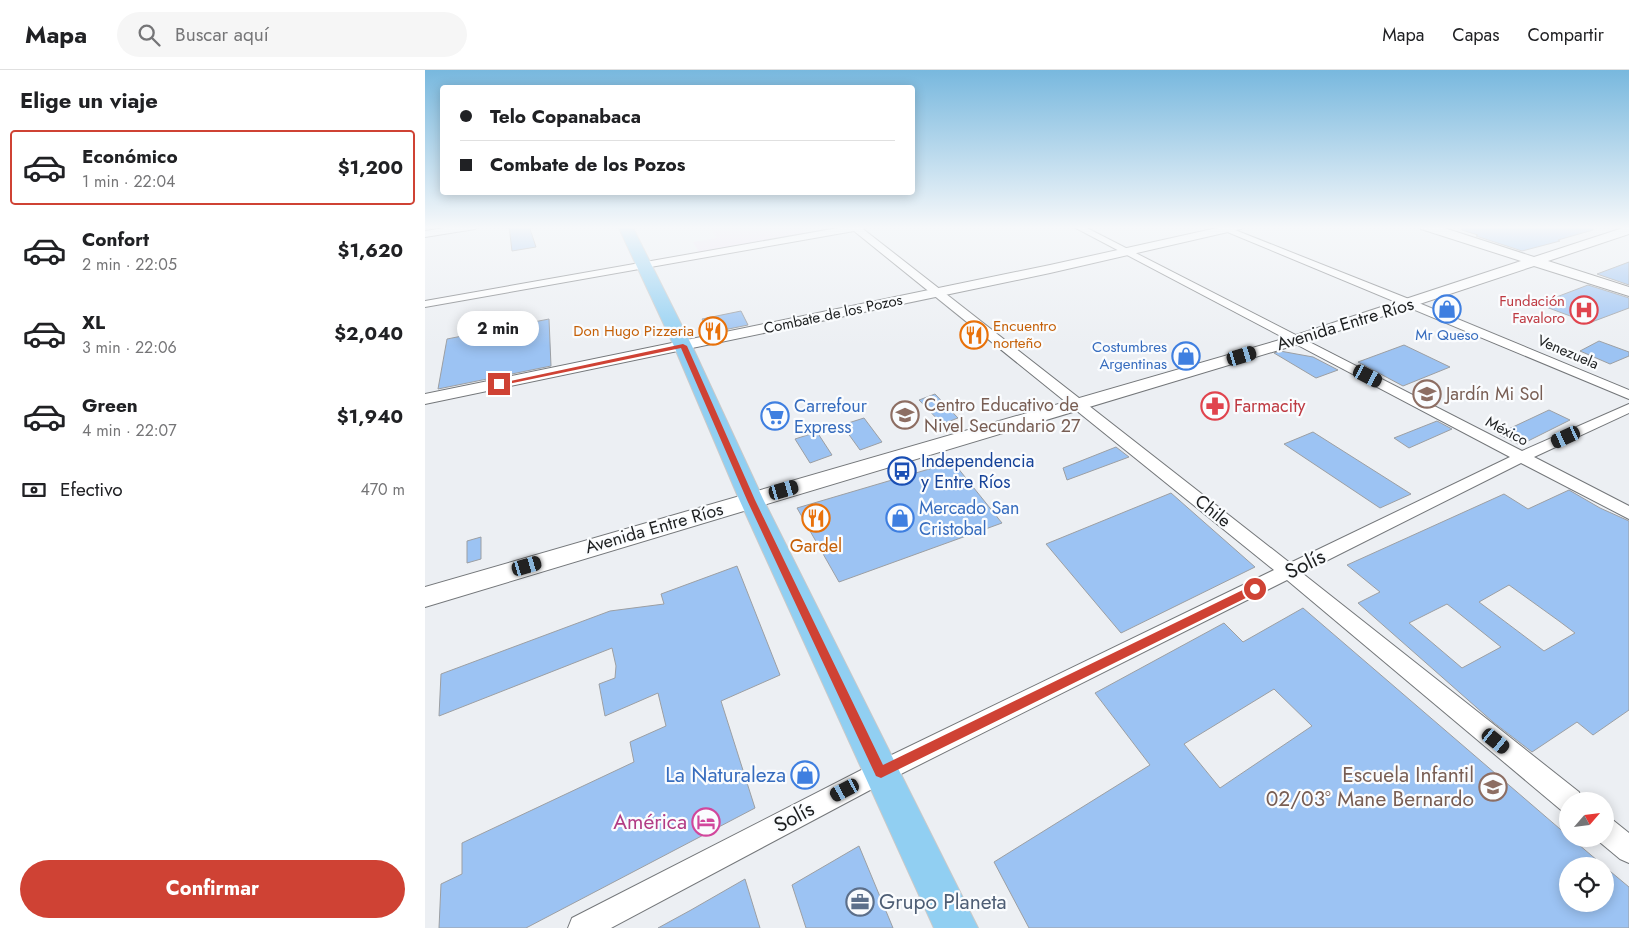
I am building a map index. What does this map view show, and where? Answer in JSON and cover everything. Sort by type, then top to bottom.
[{"type":"main road","points":[[645,266],[683,346],[751,500],[956,928]]},
{"type":"main road","name":"Avenida Entre Ríos","points":[[425,597],[1077,403],[1296,340],[1523,266]]},
{"type":"main road","points":[[1548,266],[1629,292]]},
{"type":"street","points":[[425,304],[645,266]]},
{"type":"street","name":"Chile","points":[[905,266],[1289,572],[1559,793]]},
{"type":"street","name":"Combate de los Pozos","points":[[425,399],[1062,266]]},
{"type":"street","name":"México","points":[[1156,266],[1629,513]]},
{"type":"street","name":"Venezuela","points":[[1316,266],[1629,395]]},
{"type":"street","name":"Solís","points":[[582,928],[881,772],[1522,457],[1629,408]]},
{"type":"street","points":[[1614,838],[1629,850]]},
{"type":"building","points":[[1618,266],[1629,266],[1629,285],[1597,274]]},
{"type":"building","name":"Fundación Favaloro","points":[[1588,285],[1629,298],[1629,308],[1589,323],[1538,304]]},
{"type":"building","points":[[741,311],[748,325],[714,332],[709,331],[702,319]]},
{"type":"building","points":[[549,319],[551,366],[438,389],[447,339]]},
{"type":"building","points":[[1599,341],[1629,352],[1629,356],[1610,364],[1580,351]]},
{"type":"building","points":[[1404,345],[1450,367],[1403,386],[1358,362]]},
{"type":"building","points":[[1280,351],[1313,357],[1338,370],[1316,378],[1274,353]]},
{"type":"building","points":[[935,394],[958,418],[942,424],[919,400]]},
{"type":"building","points":[[1549,410],[1570,420],[1520,445],[1498,434]]},
{"type":"building","points":[[864,418],[882,442],[860,450],[842,425]]},
{"type":"building","points":[[1437,421],[1452,429],[1409,448],[1394,438]]},
{"type":"building","points":[[817,432],[832,455],[810,463],[795,439]]},
{"type":"building","points":[[1313,432],[1411,494],[1380,508],[1284,444]]},
{"type":"building","points":[[1116,447],[1129,457],[1067,480],[1063,468]]},
{"type":"building","name":"Mercado San Cristobal","points":[[953,462],[1002,523],[839,582],[797,508]]},
{"type":"building","points":[[1569,490],[1600,508],[1629,521],[1629,710],[1593,735],[1577,722],[1532,752],[1493,722],[1358,603],[1380,592],[1347,565],[1504,494],[1528,509]],"holes":[[[1509,585],[1559,621],[1575,633],[1544,651],[1479,602]],[[1447,604],[1456,611],[1501,647],[1462,668],[1409,623]]]},
{"type":"building","points":[[1171,493],[1255,567],[1121,633],[1046,544]]},
{"type":"building","points":[[481,537],[481,559],[467,563],[467,541]]},
{"type":"building","points":[[737,566],[780,675],[721,701],[755,808],[526,928],[439,928],[441,884],[462,874],[462,843],[634,762],[630,742],[666,726],[658,693],[605,716],[599,684],[615,678],[616,666],[612,648],[439,716],[441,674],[610,611],[664,604],[661,594]]},
{"type":"building","points":[[1303,608],[1559,828],[1559,848],[1583,848],[1593,857],[1559,857],[1559,912],[1614,912],[1614,874],[1629,887],[1629,928],[1029,928],[994,862],[1150,765],[1095,693],[1224,623],[1243,642]],"holes":[[[1274,689],[1312,726],[1220,788],[1184,744]]]},
{"type":"building","points":[[859,846],[893,928],[806,928],[792,885]]},
{"type":"building","points":[[745,879],[760,928],[658,928],[691,910]]},
{"type":"place","name":"Mr Queso","points":[[1447,309]]},
{"type":"place","name":"Fundación Favaloro","points":[[1584,310]]},
{"type":"place","name":"Don Hugo Pizzeria","points":[[713,331]]},
{"type":"place","name":"Encuentro norteño","points":[[974,335]]},
{"type":"place","name":"Costumbres Argentinas","points":[[1186,356]]},
{"type":"place","name":"Jardín Mi Sol","points":[[1427,394]]},
{"type":"place","name":"Farmacity","points":[[1215,406]]},
{"type":"place","name":"Centro Educativo de Nivel Secundario 27","points":[[905,415]]},
{"type":"place","name":"Carrefour Express","points":[[775,416]]},
{"type":"place","name":"Independencia y Entre Ríos","points":[[902,471]]},
{"type":"place","name":"Gardel","points":[[816,518]]},
{"type":"place","name":"Mercado San Cristobal","points":[[900,518]]},
{"type":"place","name":"La Naturaleza","points":[[805,775]]},
{"type":"place","name":"Escuela Infantil 02/03° Mane Bernardo","points":[[1493,787]]},
{"type":"place","name":"América","points":[[706,822]]},
{"type":"place","name":"Grupo Planeta","points":[[860,902]]},
{"type":"route","points":[[499,384],[683,346],[751,500],[881,772],[1255,589]]}]
